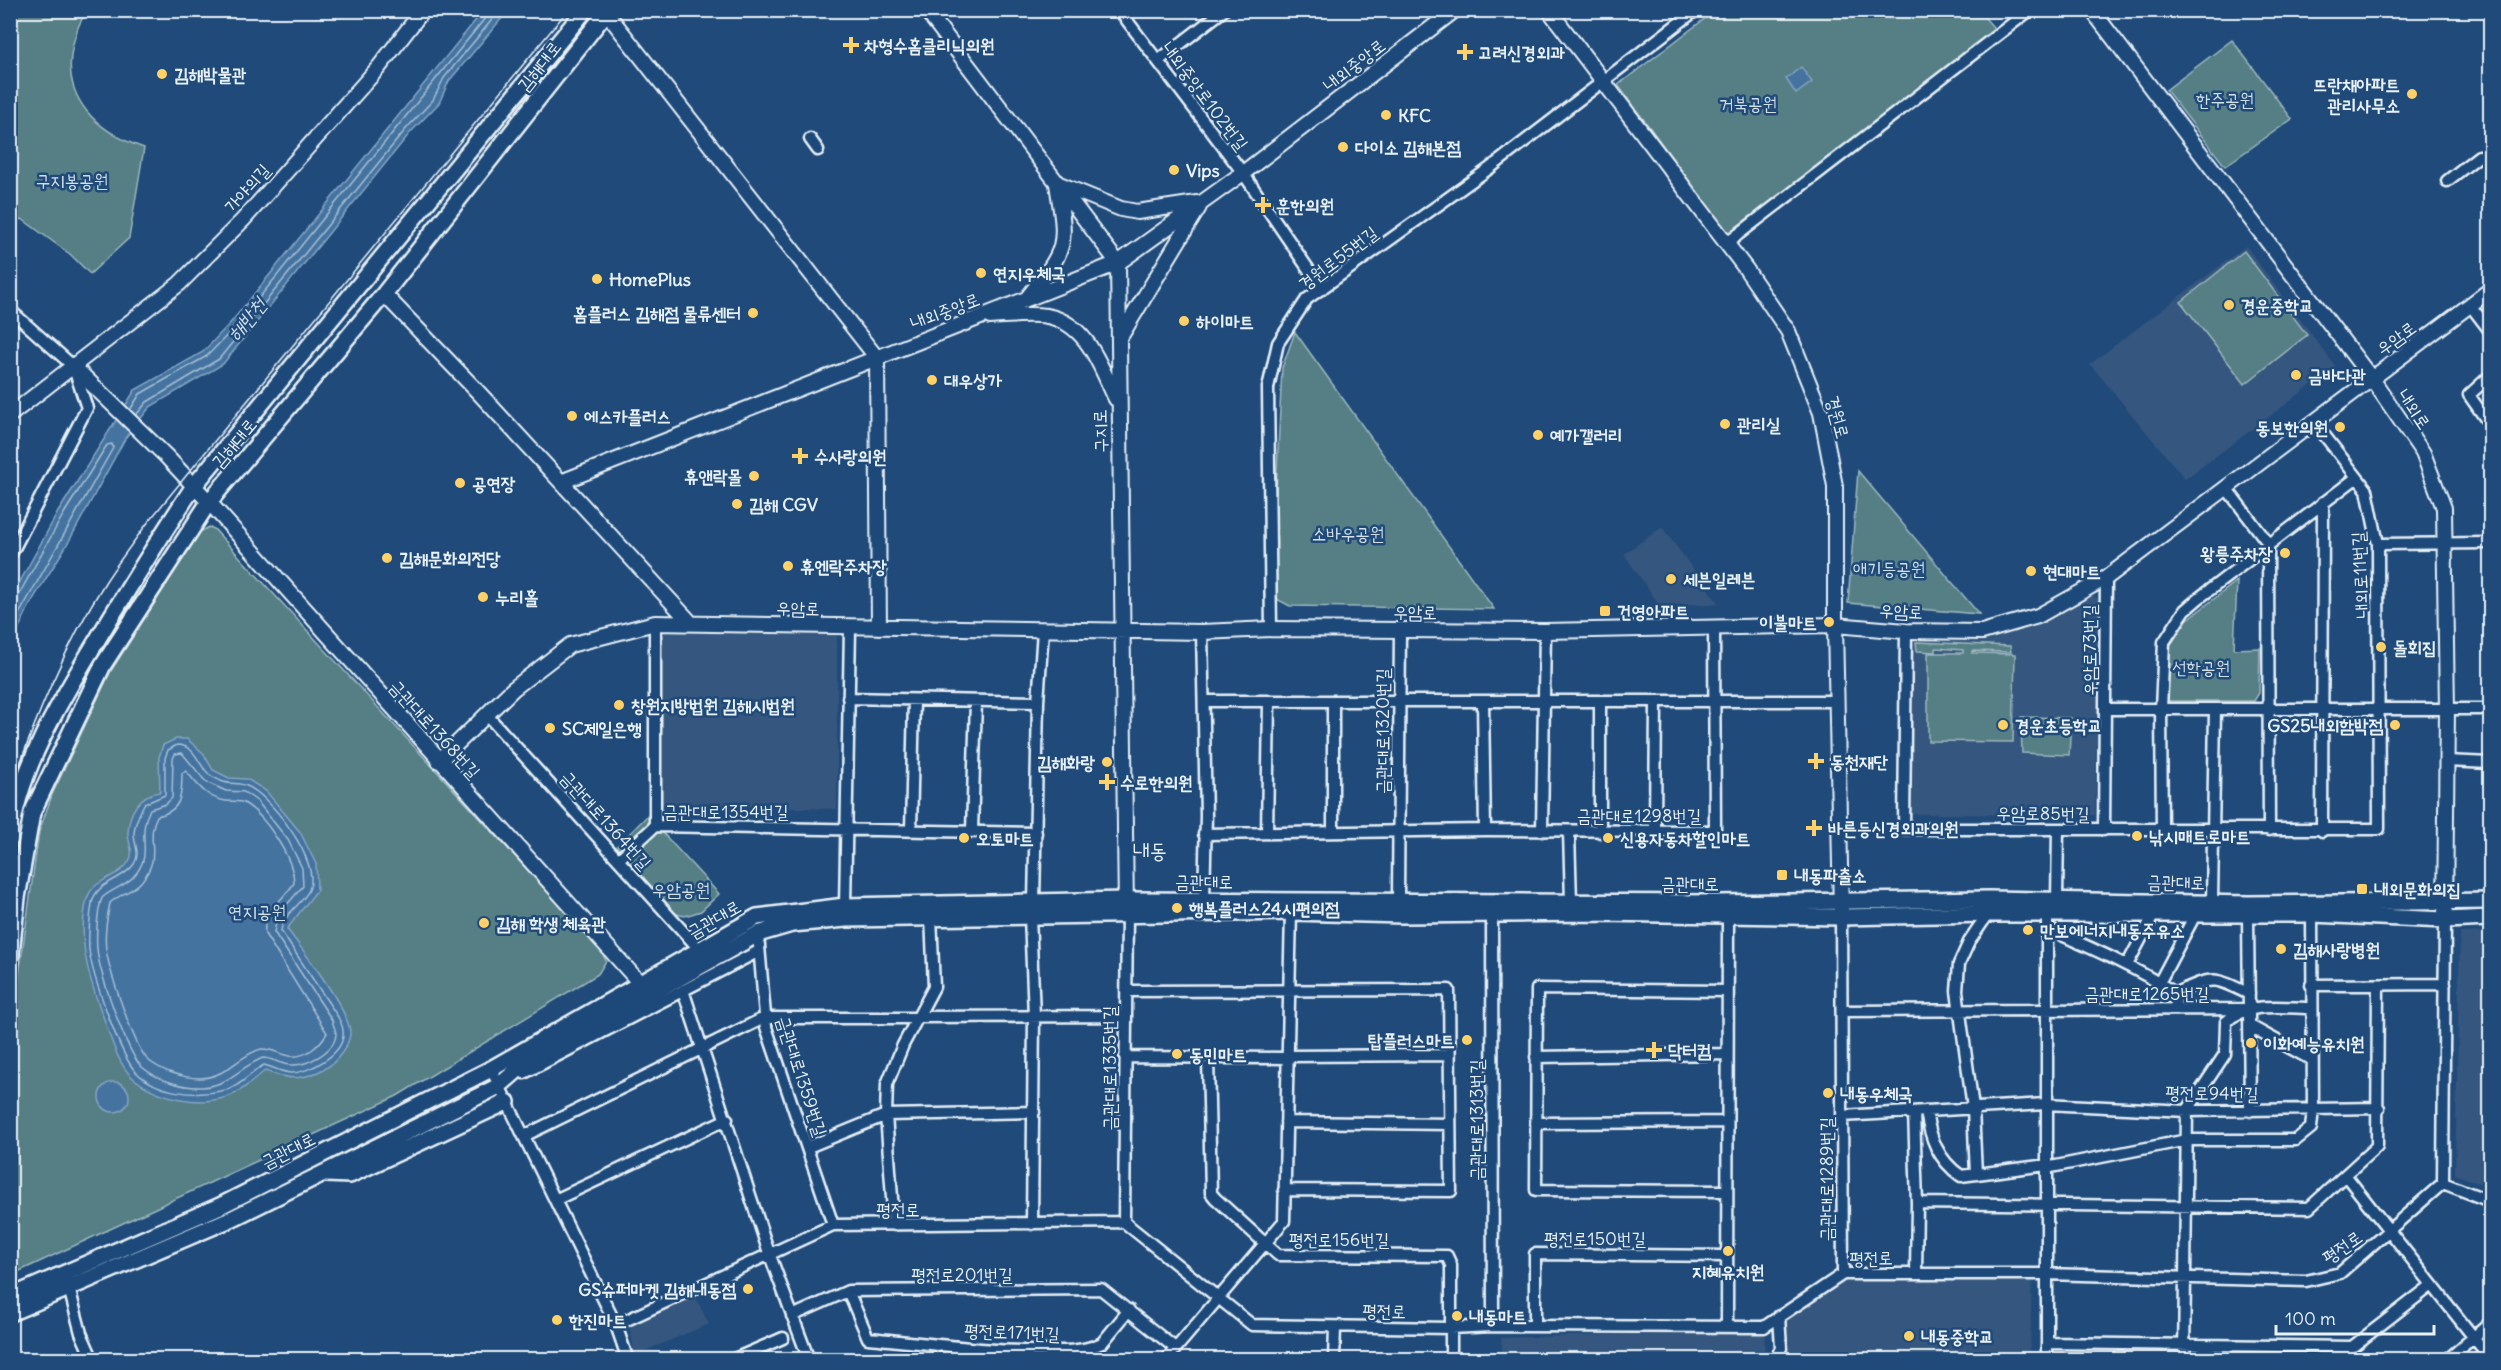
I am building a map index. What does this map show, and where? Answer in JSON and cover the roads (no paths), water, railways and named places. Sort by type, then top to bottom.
[{"type":"main road","name":"김해대로","points":[[10,839],[14,811],[25,781],[69,684],[148,554],[194,486],[585,10]]},
{"type":"main road","name":"김해대로","points":[[10,963],[17,898],[32,813],[103,665],[209,502],[384,294],[607,11]]},
{"type":"main road","name":"금관대로","points":[[1126,908],[1204,901],[1398,900],[1717,903],[1841,900],[2490,901]]},
{"type":"main road","name":"금관대로","points":[[10,1297],[220,1206],[491,1069],[757,916],[845,906],[1032,910]]},
{"type":"main road","name":"금관대로","points":[[10,1313],[233,1218],[324,1174],[500,1086],[522,1065],[758,934],[792,924],[846,919],[1032,910],[1126,908],[1402,915],[1841,917],[1988,914],[2047,922],[2195,915],[2312,914],[2445,920],[2490,918]]},
{"type":"main road","points":[[324,1174],[350,1175],[507,1102]]},
{"type":"street","name":"가야의길","points":[[10,415],[178,284],[243,220],[379,67],[423,10]]},
{"type":"street","points":[[926,10],[1118,263]]},
{"type":"street","name":"내외중앙로102번길","points":[[1119,10],[1243,173],[1322,289]]},
{"type":"street","points":[[1158,61],[1224,10]]},
{"type":"street","name":"내외중앙로","points":[[561,482],[1118,263],[1243,173],[1455,10]]},
{"type":"street","name":"경원로","points":[[1549,10],[1727,243],[1788,331],[1821,413],[1835,486],[1836,701],[1841,917]]},
{"type":"street","name":"경원로55번길","points":[[1270,629],[1268,388],[1278,343],[1307,299],[1490,168],[1696,10]]},
{"type":"street","points":[[1727,243],[2030,10]]},
{"type":"street","name":"내외로","points":[[2092,10],[2370,379],[2423,453],[2444,508],[2447,710],[2445,920]]},
{"type":"street","points":[[607,11],[877,357],[879,627]]},
{"type":"street","points":[[810,139],[818,150]]},
{"type":"street","points":[[2447,181],[2479,156]]},
{"type":"street","points":[[1056,182],[1129,211],[1202,202]]},
{"type":"street","points":[[1026,299],[1060,252],[1065,234],[1056,182]]},
{"type":"street","points":[[1118,341],[1202,202]]},
{"type":"street","name":"구지로","points":[[1118,263],[1126,908]]},
{"type":"street","name":"우암로","points":[[439,761],[513,688],[570,645],[655,623],[849,628],[1202,632],[1270,629],[1545,631],[1835,625],[1906,631],[1982,632],[2037,616],[2106,578],[2490,290]]},
{"type":"street","points":[[384,294],[691,623]]},
{"type":"street","points":[[2470,305],[2490,331]]},
{"type":"street","points":[[10,310],[73,366],[87,408],[10,556]]},
{"type":"street","points":[[979,317],[1045,315],[1070,326],[1090,344],[1118,402]]},
{"type":"street","name":"금관대로1368번길","points":[[73,366],[105,394],[209,502],[650,995]]},
{"type":"street","points":[[2490,376],[2469,395],[2490,425]]},
{"type":"street","name":"내외로11번길","points":[[2314,422],[2367,490],[2378,544],[2379,830]]},
{"type":"street","points":[[2162,829],[2163,642],[2185,610],[2268,543],[2356,478]]},
{"type":"street","points":[[2227,489],[2268,543],[2269,830]]},
{"type":"street","name":"내외로11번길","points":[[2322,831],[2323,502]]},
{"type":"street","points":[[2378,544],[2490,543]]},
{"type":"street","name":"우암로73번길","points":[[2104,830],[2106,578]]},
{"type":"street","points":[[655,623],[655,826]]},
{"type":"street","points":[[845,906],[849,628]]},
{"type":"street","name":"금관대로1298번길","points":[[1398,832],[1710,831],[1715,828],[1714,628]]},
{"type":"street","name":"금관대로1320번길","points":[[1398,900],[1397,702],[1400,629]]},
{"type":"street","points":[[1032,1224],[1034,1016],[1032,910],[1038,702],[1043,630]]},
{"type":"street","points":[[1542,831],[1542,700],[1545,631]]},
{"type":"street","name":"우암로85번길","points":[[1906,631],[1904,829],[2379,830]]},
{"type":"street","points":[[1202,632],[1204,901]]},
{"type":"street","points":[[848,698],[1038,702]]},
{"type":"street","points":[[911,830],[914,700]]},
{"type":"street","points":[[972,831],[976,700]]},
{"type":"street","points":[[1204,701],[1269,703],[1542,700],[1836,701]]},
{"type":"street","points":[[1600,701],[1600,832]]},
{"type":"street","points":[[1655,831],[1656,701]]},
{"type":"street","points":[[1333,702],[1333,832]]},
{"type":"street","points":[[1484,702],[1485,830]]},
{"type":"street","points":[[1267,833],[1269,703]]},
{"type":"street","points":[[2105,709],[2490,709]]},
{"type":"street","points":[[2212,902],[2215,710]]},
{"type":"street","name":"금관대로1364번길","points":[[486,714],[700,950]]},
{"type":"street","points":[[2446,761],[2490,763]]},
{"type":"street","name":"금관대로1354번길","points":[[619,858],[655,826],[1036,833]]},
{"type":"street","points":[[2056,901],[2058,829]]},
{"type":"street","points":[[1204,834],[1398,832]]},
{"type":"street","points":[[1569,832],[1571,902]]},
{"type":"street","name":"금관대로1335번길","points":[[1124,1222],[1126,908]]},
{"type":"street","points":[[1166,1359],[1284,1221],[1291,912]]},
{"type":"street","name":"금관대로1313번길","points":[[1492,914],[1493,1326]]},
{"type":"street","points":[[1976,1174],[1973,1108],[1957,991],[1959,964],[1969,942],[1988,914]]},
{"type":"street","points":[[1926,1111],[1930,1137],[1947,1167],[1961,1176],[2047,1167],[2187,1140],[2296,1140],[2311,1128],[2313,1109],[2312,914]]},
{"type":"street","points":[[2159,983],[2195,915]]},
{"type":"street","points":[[894,1226],[886,1115],[887,1084],[934,987],[931,916]]},
{"type":"street","points":[[1727,1327],[1728,916]]},
{"type":"street","points":[[2127,965],[2153,916]]},
{"type":"street","points":[[2248,916],[2250,1111]]},
{"type":"street","name":"금관대로1289번길","points":[[1841,917],[1843,1274]]},
{"type":"street","points":[[2445,920],[2443,1183],[2490,1201]]},
{"type":"street","points":[[2047,1359],[2045,1104],[2047,922],[2175,993]]},
{"type":"street","name":"금관대로1359번길","points":[[758,934],[764,1018],[833,1225]]},
{"type":"street","points":[[500,1086],[759,951]]},
{"type":"street","points":[[2175,993],[2204,979],[2219,979],[2249,994]]},
{"type":"street","points":[[2312,985],[2445,984]]},
{"type":"street","points":[[1917,1203],[2309,1208],[2375,1150],[2379,1108],[2378,985]]},
{"type":"street","points":[[1727,991],[1537,989],[1536,1057],[1536,1190],[1727,1191]]},
{"type":"street","points":[[683,990],[769,1253],[809,1359]]},
{"type":"street","name":"금관대로1313번길","points":[[1284,1190],[1451,1191],[1449,990],[1291,991]]},
{"type":"street","points":[[1126,991],[1291,991]]},
{"type":"street","points":[[2175,993],[2176,1008]]},
{"type":"street","name":"금관대로1265번길","points":[[1961,1012],[2312,1008]]},
{"type":"street","points":[[2184,1359],[2187,1111],[2225,1054],[2226,1022],[2233,1015],[2249,1009]]},
{"type":"street","points":[[1842,1011],[1961,1012]]},
{"type":"street","points":[[524,1136],[703,1050],[764,1018],[1126,1016]]},
{"type":"street","points":[[2250,1026],[2312,1060]]},
{"type":"street","points":[[1536,1057],[1726,1054]]},
{"type":"street","points":[[1125,1057],[1448,1055]]},
{"type":"street","name":"평전로156번길","points":[[1208,1056],[1211,1193],[1220,1204],[1278,1256],[1447,1256],[1451,1265],[1450,1328]]},
{"type":"street","points":[[491,1069],[616,1325],[628,1359]]},
{"type":"street","name":"평전로94번길","points":[[1842,1116],[2045,1104],[2187,1111],[2379,1108]]},
{"type":"street","points":[[807,1147],[886,1115],[1034,1112]]},
{"type":"street","points":[[1914,1112],[1917,1203],[1916,1274]]},
{"type":"street","points":[[555,1200],[727,1119]]},
{"type":"street","points":[[1286,1122],[1450,1124]]},
{"type":"street","points":[[1536,1123],[1727,1122]]},
{"type":"street","points":[[2346,1176],[2490,1358]]},
{"type":"street","name":"평전로","points":[[616,1325],[833,1225],[1124,1222],[1252,1325],[1450,1328],[1493,1326],[1764,1327],[1843,1274],[2186,1276],[2306,1281],[2329,1277],[2340,1273],[2390,1232],[2443,1183]]},
{"type":"street","name":"평전로150번길","points":[[1535,1326],[1535,1254],[1727,1256]]},
{"type":"street","points":[[2047,1343],[2342,1348],[2360,1342],[2432,1285]]},
{"type":"street","points":[[69,1288],[81,1333],[93,1359]]},
{"type":"street","name":"평전로201번길","points":[[792,1316],[848,1291],[1101,1289],[1130,1310]]},
{"type":"street","name":"평전로171번길","points":[[848,1291],[868,1338],[989,1355],[1079,1350],[1095,1346],[1102,1343],[1130,1310]]},
{"type":"street","points":[[1130,1310],[1175,1348]]},
{"type":"street","points":[[1775,1359],[1781,1348],[1779,1316]]},
{"type":"street","points":[[2447,1359],[2490,1323]]},
{"type":"street","points":[[1334,1359],[1335,1327]]},
{"type":"street","points":[[1450,1328],[1451,1359]]},
{"type":"street","points":[[732,1359],[783,1338]]},
{"type":"street","points":[[2342,1348],[2342,1359]]},
{"type":"water","name":"해반천","points":[[483,11],[508,11],[449,81],[439,103],[410,133],[223,364],[150,407],[126,437],[68,543],[32,601],[11,644],[11,598],[58,512],[135,390],[203,352],[233,320]]},
{"type":"water","points":[[1801,67],[1812,82],[1796,94],[1786,79]]},
{"type":"water","points":[[176,739],[187,739],[203,753],[213,770],[229,778],[247,779],[266,791],[300,832],[316,864],[317,890],[287,929],[333,993],[350,1031],[346,1046],[339,1057],[318,1072],[296,1078],[265,1071],[236,1093],[207,1101],[180,1099],[166,1095],[142,1084],[126,1071],[96,997],[85,956],[83,927],[87,899],[95,886],[125,867],[129,861],[131,854],[128,838],[130,819],[136,806],[146,796],[160,792],[159,757],[163,745]]},
{"type":"water","points":[[114,1082],[125,1086],[129,1097],[125,1108],[114,1112],[103,1108],[99,1097],[103,1086]]},
{"type":"tram line","points":[[10,792],[40,711],[64,658],[91,606],[121,558],[568,10]]},
{"type":"place","name":"차형수홈클리닉의원","points":[[851,45]]},
{"type":"place","name":"고려신경외과","points":[[1465,52]]},
{"type":"place","name":"김해박물관","points":[[162,74]]},
{"type":"place","name":"뜨란채아파트 관리사무소","points":[[2412,94]]},
{"type":"place","name":"KFC","points":[[1386,115]]},
{"type":"place","name":"다이소 김해본점","points":[[1343,147]]},
{"type":"place","name":"Vips","points":[[1174,170]]},
{"type":"place","name":"훈한의원","points":[[1263,205]]},
{"type":"place","name":"연지우체국","points":[[981,273]]},
{"type":"place","name":"HomePlus","points":[[597,279]]},
{"type":"place","name":"경운중학교","points":[[2229,305]]},
{"type":"place","name":"홈플러스 김해점 물류센터","points":[[753,313]]},
{"type":"place","name":"하이마트","points":[[1184,321]]},
{"type":"place","name":"금바다관","points":[[2296,375]]},
{"type":"place","name":"대우상가","points":[[932,380]]},
{"type":"place","name":"에스카플러스","points":[[572,416]]},
{"type":"place","name":"관리실","points":[[1725,424]]},
{"type":"place","name":"동보한의원","points":[[2340,427]]},
{"type":"place","name":"예가갤러리","points":[[1538,435]]},
{"type":"place","name":"수사랑의원","points":[[800,456]]},
{"type":"place","name":"휴앤락몰","points":[[754,476]]},
{"type":"place","name":"공연장","points":[[460,483]]},
{"type":"place","name":"김해 CGV","points":[[737,504]]},
{"type":"place","name":"왕릉주차장","points":[[2285,553]]},
{"type":"place","name":"김해문화의전당","points":[[387,558]]},
{"type":"place","name":"휴엔락주차장","points":[[788,566]]},
{"type":"place","name":"현대마트","points":[[2031,571]]},
{"type":"place","name":"세븐일레븐","points":[[1671,579]]},
{"type":"place","name":"누리홀","points":[[483,597]]},
{"type":"place","name":"건영아파트","points":[[1605,611]]},
{"type":"place","name":"이불마트","points":[[1829,622]]},
{"type":"place","name":"돌회집","points":[[2381,647]]},
{"type":"place","name":"창원지방법원 김해시법원","points":[[619,705]]},
{"type":"place","name":"경운초등학교","points":[[2003,725]]},
{"type":"place","name":"GS25내외함박점","points":[[2395,725]]},
{"type":"place","name":"SC제일은행","points":[[550,728]]},
{"type":"place","name":"동천재단","points":[[1816,761]]},
{"type":"place","name":"김해화랑","points":[[1107,762]]},
{"type":"place","name":"수로한의원","points":[[1107,782]]},
{"type":"place","name":"바른등신경외과의원","points":[[1814,828]]},
{"type":"place","name":"낚시매트로마트","points":[[2137,836]]},
{"type":"place","name":"오토마트","points":[[964,838]]},
{"type":"place","name":"신용자동차할인마트","points":[[1608,838]]},
{"type":"place","name":"내동파출소","points":[[1782,875]]},
{"type":"place","name":"내외문화의집","points":[[2362,889]]},
{"type":"place","name":"행복플러스24시편의점","points":[[1177,908]]},
{"type":"place","name":"김해 학생 체육관","points":[[484,923]]},
{"type":"place","name":"만보에너지내동주유소","points":[[2028,930]]},
{"type":"place","name":"김해사랑병원","points":[[2281,949]]},
{"type":"place","name":"탑플러스마트","points":[[1467,1040]]},
{"type":"place","name":"이화예능유치원","points":[[2251,1043]]},
{"type":"place","name":"닥터컴","points":[[1654,1050]]},
{"type":"place","name":"동민마트","points":[[1177,1054]]},
{"type":"place","name":"내동우체국","points":[[1828,1093]]},
{"type":"place","name":"지혜유치원","points":[[1728,1251]]},
{"type":"place","name":"GS슈퍼마켓 김해내동점","points":[[748,1289]]},
{"type":"place","name":"내동마트","points":[[1457,1316]]},
{"type":"place","name":"한진마트","points":[[557,1320]]},
{"type":"place","name":"내동중학교","points":[[1909,1336]]},
{"type":"district","name":"내동","points":[[1150,850]]},
{"type":"park label","name":"한주공원","points":[[2225,99]]},
{"type":"park label","name":"거북공원","points":[[1748,103]]},
{"type":"park label","name":"구지봉공원","points":[[72,180]]},
{"type":"park label","name":"소바우공원","points":[[1348,533]]},
{"type":"park label","name":"애기등공원","points":[[1889,568]]},
{"type":"park label","name":"선학공원","points":[[2201,667]]},
{"type":"park label","name":"우암공원","points":[[681,889]]},
{"type":"park label","name":"연지공원","points":[[257,911]]}]
